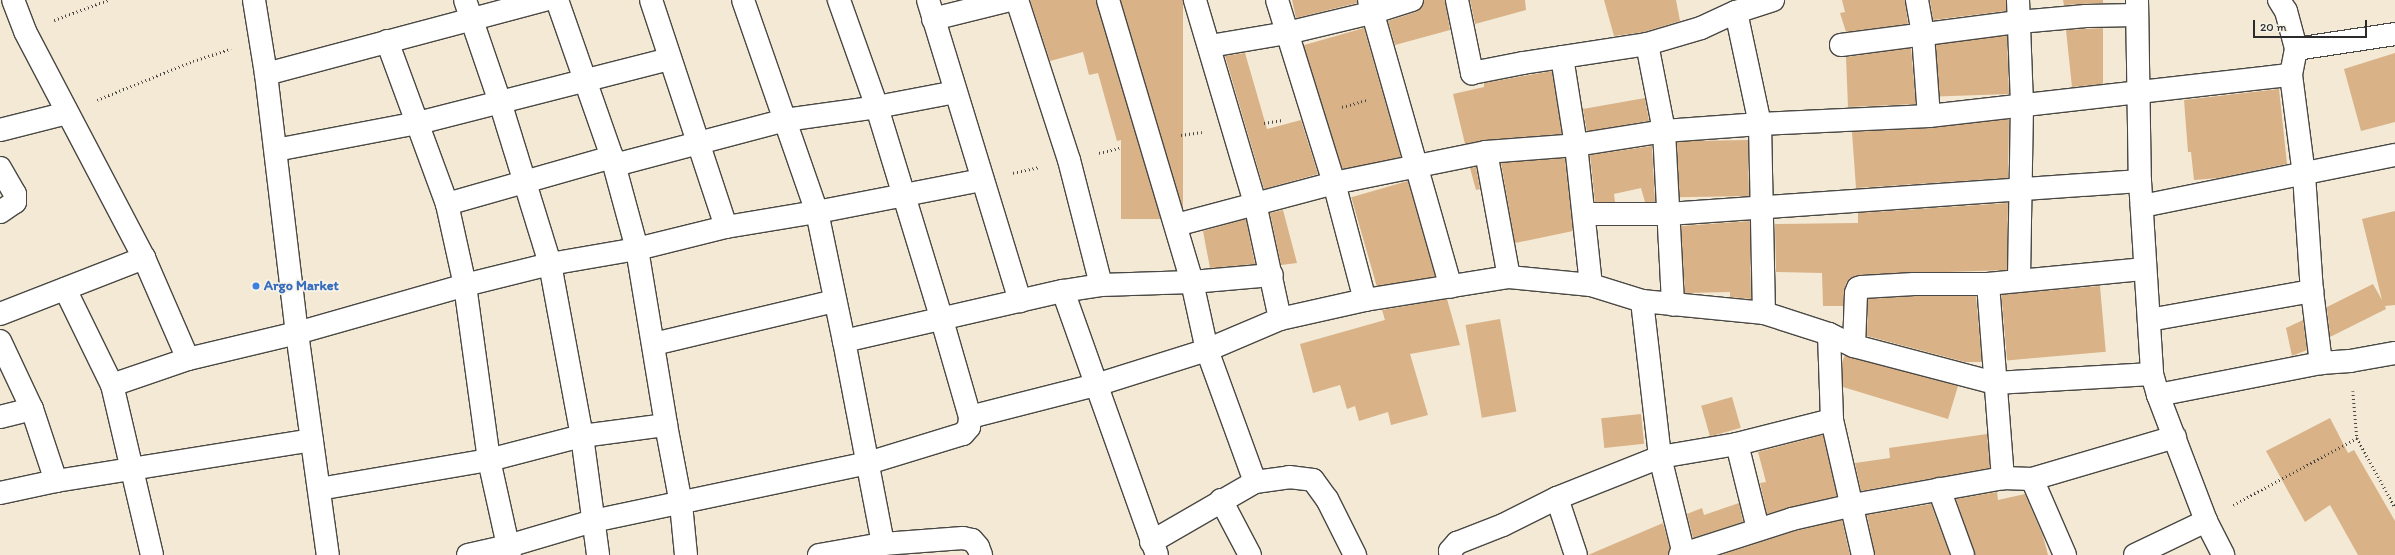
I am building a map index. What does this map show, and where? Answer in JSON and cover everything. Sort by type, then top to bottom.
[{"type":"street","points":[[13,0],[25,31],[144,258],[188,359]]},
{"type":"street","points":[[254,0],[262,40],[297,333],[328,555]]},
{"type":"street","points":[[266,74],[387,41],[469,10],[545,0]]},
{"type":"street","points":[[557,0],[614,161],[637,249],[654,344],[666,425],[681,504],[686,555]]},
{"type":"street","points":[[651,0],[669,59],[699,142],[726,227]]},
{"type":"street","points":[[743,0],[817,212],[883,544]]},
{"type":"street","points":[[468,555],[509,550],[593,521],[681,504],[868,463],[963,434],[969,427],[970,417],[942,320],[877,108],[839,0]]},
{"type":"street","points":[[1010,0],[930,10],[956,92],[981,180],[1020,301]]},
{"type":"street","points":[[1017,0],[1069,160],[1101,285]]},
{"type":"street","points":[[1108,0],[1176,225],[1192,282],[1207,350],[1254,482]]},
{"type":"street","points":[[1195,0],[1210,46],[1255,203],[1272,275],[1280,319]]},
{"type":"street","points":[[1277,0],[1334,183],[1366,300]]},
{"type":"street","points":[[1210,46],[1287,33],[1370,6],[1412,0]]},
{"type":"street","points":[[1457,0],[1472,73],[1562,56],[1647,44],[1701,28],[1736,12],[1773,0]]},
{"type":"street","points":[[1917,0],[1923,35],[1929,116]]},
{"type":"street","points":[[2018,0],[2022,106],[2019,281]]},
{"type":"street","points":[[2279,0],[2286,11],[2296,49],[2291,75],[2304,175],[2312,291],[2321,363]]},
{"type":"street","points":[[1370,6],[1394,92],[1418,165],[1451,287]]},
{"type":"street","points":[[1841,45],[2019,22],[2086,16],[2137,8],[2137,91],[2144,269],[2155,385],[2176,437],[2206,521],[2223,555]]},
{"type":"street","points":[[469,10],[500,102],[550,264],[582,436],[598,555]]},
{"type":"street","points":[[1736,12],[1760,124],[1763,206],[1764,313]]},
{"type":"street","points":[[2296,49],[2395,34]]},
{"type":"street","points":[[387,41],[447,204],[465,285],[489,460],[509,550]]},
{"type":"street","points":[[1647,44],[1664,131],[1673,305]]},
{"type":"street","points":[[1562,56],[1576,145],[1591,285]]},
{"type":"street","points":[[276,150],[418,123],[669,59]]},
{"type":"street","points":[[1176,225],[1334,183],[1486,152],[1576,145],[1664,131],[1760,124],[1929,116],[2137,91],[2291,75]]},
{"type":"street","points":[[447,204],[525,182],[699,142],[785,120],[877,108],[956,92]]},
{"type":"street","points":[[0,130],[67,113]]},
{"type":"street","points":[[1486,152],[1509,277]]},
{"type":"street","points":[[2142,206],[2304,175],[2395,155]]},
{"type":"street","points":[[0,168],[15,194],[15,202],[0,212]]},
{"type":"street","points":[[112,385],[188,359],[297,333],[465,285],[550,264],[637,249],[726,227],[904,196],[981,180]]},
{"type":"street","points":[[1584,214],[1668,214],[1763,206],[2140,181]]},
{"type":"street","points":[[0,314],[144,258]]},
{"type":"street","points":[[1854,346],[1858,288],[1914,284],[1988,284],[2144,269]]},
{"type":"street","points":[[844,342],[1063,291],[1101,285],[1192,282],[1272,275]]},
{"type":"street","points":[[970,417],[1096,385],[1207,350],[1280,319],[1366,300],[1509,277],[1591,285],[1642,301],[1764,313],[1829,334],[1854,346],[1995,383],[2155,385],[2321,363],[2350,361],[2395,353]]},
{"type":"street","points":[[1988,284],[2003,478]]},
{"type":"street","points":[[65,289],[112,385],[152,555]]},
{"type":"street","points":[[1063,291],[1154,548],[1221,500],[1254,482],[1289,477],[1313,480],[1328,498],[1355,555]]},
{"type":"street","points":[[2149,320],[2312,291]]},
{"type":"street","points":[[654,344],[835,301]]},
{"type":"street","points":[[1642,301],[1660,457],[1682,554],[1792,518],[1853,505],[2003,478],[2032,479],[2176,437]]},
{"type":"street","points":[[1829,334],[1832,420],[1853,505],[1863,555]]},
{"type":"street","points":[[0,341],[32,409],[56,481]]},
{"type":"street","points":[[0,417],[32,409]]},
{"type":"street","points":[[1451,555],[1450,551],[1457,543],[1502,525],[1557,498],[1660,457],[1737,444],[1832,420]]},
{"type":"street","points":[[319,489],[489,460],[582,436],[666,425]]},
{"type":"street","points":[[0,493],[56,481],[312,440]]},
{"type":"street","points":[[1737,444],[1758,529]]},
{"type":"street","points":[[2032,479],[2065,555]]},
{"type":"street","points":[[1939,490],[1963,555]]},
{"type":"street","points":[[1557,498],[1576,555]]},
{"type":"street","points":[[1221,500],[1250,555]]},
{"type":"street","points":[[2135,555],[2206,521]]},
{"type":"street","points":[[818,555],[883,544],[963,538],[972,540],[978,547],[980,555]]},
{"type":"path","points":[[25,31],[108,0]]},
{"type":"path","points":[[67,113],[193,61],[262,40]]},
{"type":"path","points":[[981,180],[1151,140],[1313,115],[1394,92]]},
{"type":"path","points":[[2350,361],[2357,438],[2395,507]]},
{"type":"path","points":[[2206,521],[2357,438]]},
{"type":"building","points":[[1030,0],[1096,0],[1136,136],[1117,141],[1098,73],[1089,75],[1083,52],[1050,61]]},
{"type":"building","points":[[1121,0],[1183,0],[1183,219],[1121,219]]},
{"type":"building","points":[[1292,0],[1357,0],[1357,3],[1296,18]]},
{"type":"building","points":[[1424,0],[1445,0],[1450,30],[1395,45],[1388,21],[1416,12],[1421,8]]},
{"type":"building","points":[[1470,0],[1525,0],[1526,10],[1475,24]]},
{"type":"building","points":[[1604,0],[1676,0],[1680,21],[1644,32],[1614,36]]},
{"type":"building","points":[[1842,0],[1905,0],[1908,24],[1846,32],[1840,13],[1845,12]]},
{"type":"building","points":[[1930,0],[2006,0],[2006,11],[1933,20]]},
{"type":"building","points":[[2063,0],[2103,0],[2103,3],[2064,5]]},
{"type":"building","points":[[1364,28],[1401,157],[1340,174],[1303,45]]},
{"type":"building","points":[[2103,28],[2103,84],[2072,87],[2066,30]]},
{"type":"building","points":[[2007,36],[2009,94],[1937,96],[1935,39]]},
{"type":"building","points":[[1911,48],[1916,104],[1848,107],[1846,57]]},
{"type":"building","points":[[1245,53],[1267,129],[1301,120],[1318,174],[1264,189],[1225,56]]},
{"type":"building","points":[[2395,53],[2395,122],[2361,131],[2344,69]]},
{"type":"building","points":[[1552,71],[1562,134],[1485,140],[1465,144],[1453,94],[1484,87],[1484,83]]},
{"type":"building","points":[[2279,89],[2287,164],[2219,178],[2194,180],[2191,152],[2188,152],[2184,100]]},
{"type":"building","points":[[1645,98],[1649,121],[1587,132],[1583,109]]},
{"type":"building","points":[[2009,119],[2008,178],[1856,188],[1852,132],[1930,128]]},
{"type":"building","points":[[1748,140],[1749,196],[1678,197],[1677,141]]},
{"type":"building","points":[[1652,146],[1655,202],[1645,202],[1641,188],[1614,194],[1615,202],[1595,202],[1590,155]]},
{"type":"building","points":[[1565,158],[1573,231],[1515,243],[1501,163]]},
{"type":"building","points":[[1476,167],[1480,189],[1476,190],[1470,168]]},
{"type":"building","points":[[1408,181],[1435,276],[1379,292],[1351,197]]},
{"type":"building","points":[[2008,203],[2007,270],[1859,275],[1850,278],[1846,283],[1843,306],[1823,306],[1822,273],[1776,272],[1775,224],[1858,223],[1858,213]]},
{"type":"building","points":[[1283,210],[1297,263],[1281,265],[1270,213]]},
{"type":"building","points":[[2395,211],[2395,305],[2385,306],[2386,309],[2330,337],[2327,307],[2373,284],[2382,300],[2362,219]]},
{"type":"building","points":[[1246,219],[1255,264],[1210,268],[1203,231]]},
{"type":"building","points":[[1750,221],[1751,299],[1730,297],[1730,292],[1685,293],[1681,226]]},
{"type":"building","points":[[2100,286],[2106,352],[2007,360],[2001,295]]},
{"type":"building","points":[[1914,296],[1976,296],[1982,362],[1965,362],[1867,336],[1868,299]]},
{"type":"building","points":[[1447,299],[1460,345],[1410,354],[1428,415],[1391,425],[1388,412],[1359,421],[1355,406],[1347,409],[1340,385],[1313,393],[1300,344],[1385,320],[1382,310]]},
{"type":"building","points":[[1500,319],[1516,412],[1482,418],[1466,325]]},
{"type":"building","points":[[2303,320],[2307,350],[2292,356],[2286,328]]},
{"type":"building","points":[[1845,355],[1958,386],[1948,419],[1843,387],[1842,362]]},
{"type":"building","points":[[1732,397],[1741,428],[1710,437],[1701,406]]},
{"type":"building","points":[[1641,414],[1644,444],[1604,448],[1601,418]]},
{"type":"building","points":[[2330,418],[2348,453],[2354,450],[2395,521],[2395,555],[2358,555],[2330,505],[2305,522],[2266,451]]},
{"type":"building","points":[[1987,434],[1990,468],[1861,491],[1855,463],[1890,458],[1889,448]]},
{"type":"building","points":[[1823,435],[1837,496],[1767,514],[1760,483],[1766,482],[1758,452]]},
{"type":"building","points":[[1997,492],[1998,500],[2025,494],[2043,536],[2048,555],[1975,555],[1956,499]]},
{"type":"building","points":[[1739,503],[1743,522],[1693,538],[1687,514],[1702,508],[1704,515]]},
{"type":"building","points":[[1931,504],[1950,555],[1875,555],[1867,515]]},
{"type":"building","points":[[1842,520],[1850,555],[1721,555],[1795,531]]},
{"type":"building","points":[[1663,523],[1670,549],[1668,555],[1588,555]]},
{"type":"place","name":"Argo Market","points":[[256,286]]}]
